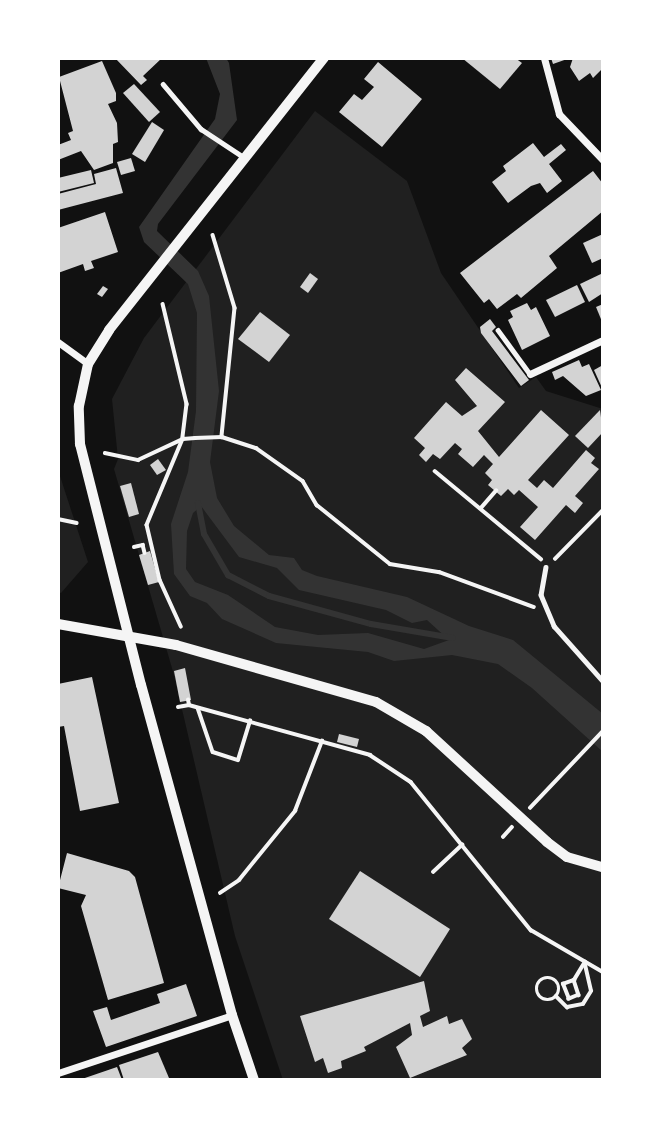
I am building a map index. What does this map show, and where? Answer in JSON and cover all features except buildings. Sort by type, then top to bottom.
[{"type":"street","points":[[544,58],[559,114],[603,160]]},
{"type":"street","points":[[254,1080],[232,1015],[129,633],[80,444],[79,406],[88,364],[160,265],[320,59]]},
{"type":"street","points":[[595,149],[603,144]]},
{"type":"street","points":[[530,374],[603,340]]},
{"type":"street","points":[[58,342],[88,364]]},
{"type":"street","points":[[58,624],[129,633],[376,702],[399,712],[426,731],[520,818],[567,857],[603,867]]},
{"type":"street","points":[[58,1073],[232,1015]]},
{"type":"lane","points":[[163,85],[201,129],[245,158]]},
{"type":"lane","points":[[498,330],[530,374]]},
{"type":"lane","points":[[546,567],[541,596],[546,610],[554,626],[603,681]]},
{"type":"path","points":[[213,234],[235,308],[222,438]]},
{"type":"path","points":[[163,304],[187,404],[183,439],[148,525],[160,580],[181,626]]},
{"type":"path","points":[[105,453],[138,460],[183,439],[195,438],[222,438],[256,448],[303,481],[317,505],[390,564],[439,572],[546,610]]},
{"type":"path","points":[[435,471],[538,554],[546,567],[603,510]]},
{"type":"path","points":[[481,509],[496,491]]},
{"type":"path","points":[[58,519],[77,523]]},
{"type":"path","points":[[134,547],[142,545],[145,553]]},
{"type":"path","points":[[178,707],[188,703],[370,755],[411,782],[531,930],[603,972]]},
{"type":"path","points":[[197,707],[213,752],[238,760],[250,721]]},
{"type":"path","points":[[503,837],[603,732]]},
{"type":"path","points":[[220,893],[239,880],[295,811],[322,741]]},
{"type":"path","points":[[433,872],[462,845]]},
{"type":"path","points":[[574,980],[579,984],[579,995],[556,996],[546,1000],[537,990],[544,979],[557,984],[574,980],[585,962]]},
{"type":"path","points":[[557,984],[556,996],[560,1003],[575,1007],[588,999],[585,962]]},
{"type":"path","points":[[564,984],[564,995]]},
{"type":"shaded area","points":[[206,58],[226,58],[229,63],[237,120],[158,224],[157,231],[198,271],[209,296],[219,391],[210,462],[217,498],[234,526],[269,555],[294,558],[302,570],[317,576],[407,597],[469,626],[513,640],[603,714],[603,752],[532,688],[498,664],[452,655],[394,661],[368,652],[276,643],[222,619],[207,603],[190,596],[174,574],[171,524],[188,472],[196,411],[197,313],[188,284],[144,242],[139,227],[215,119],[220,94]],"holes":[[[201,506],[239,557],[277,568],[299,590],[386,610],[412,623],[427,620],[449,640],[424,649],[368,633],[318,635],[275,627],[228,595],[195,582],[186,569],[187,531],[193,513]]]},
{"type":"shaded area","points":[[315,111],[407,181],[441,273],[519,388],[536,377],[546,391],[603,409],[603,1080],[283,1080],[235,936],[174,675],[114,469],[118,459],[112,399],[144,338]]},
{"type":"shaded area","points":[[58,470],[88,562],[61,593],[58,592]]},
{"type":"waterway","points":[[198,503],[204,534],[228,575],[269,596],[371,624],[453,638]]}]
